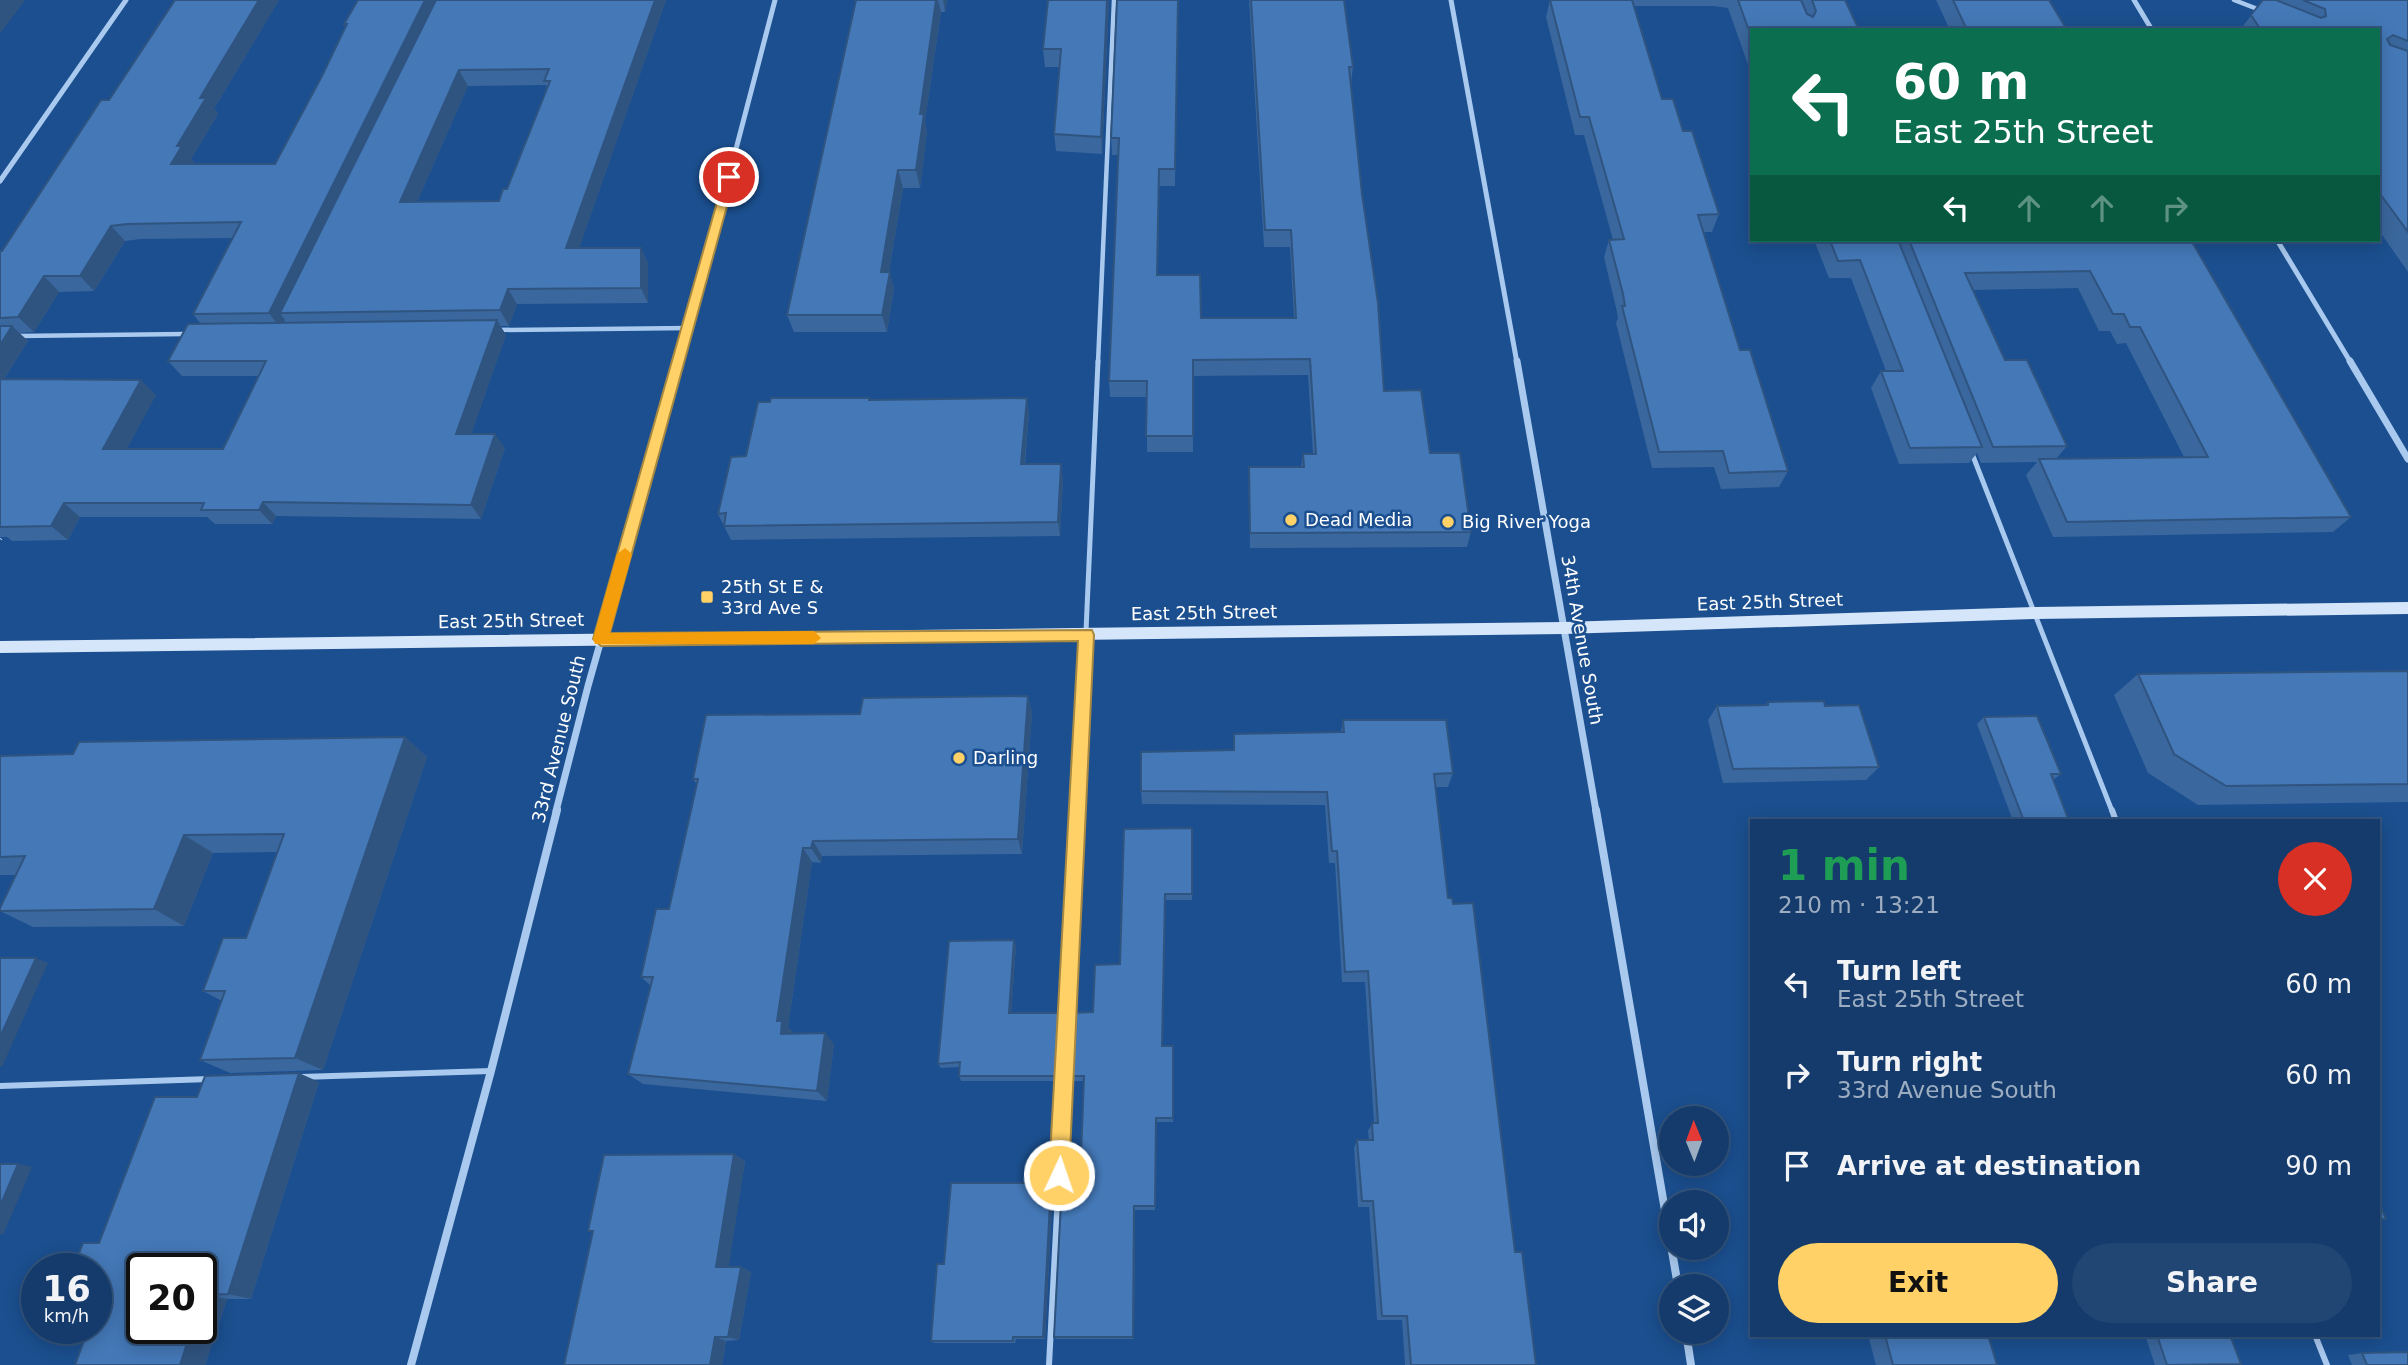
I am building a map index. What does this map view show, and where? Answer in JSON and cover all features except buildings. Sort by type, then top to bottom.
[{"type":"street","points":[[0,181],[126,0]]},
{"type":"street","name":"33rd Avenue South","points":[[411,1365],[491,1071],[601,639],[690,328],[775,0]]},
{"type":"street","name":"34th Avenue South","points":[[1451,0],[1676,1274]]},
{"type":"street","points":[[2134,0],[2150,28]]},
{"type":"street","points":[[2278,242],[2408,459]]},
{"type":"street","name":"East 25th Street","points":[[0,647],[1564,628],[2035,613],[2408,608]]},
{"type":"street","points":[[1687,1344],[1691,1365]]},
{"type":"lane","points":[[1049,1365],[1087,635],[1114,0]]},
{"type":"lane","points":[[2234,0],[2272,15]]},
{"type":"lane","points":[[492,331],[690,328]]},
{"type":"lane","points":[[13,337],[189,334]]},
{"type":"lane","points":[[1967,442],[2115,819]]},
{"type":"lane","points":[[292,1077],[491,1071]]},
{"type":"lane","points":[[0,1086],[223,1079]]},
{"type":"lane","points":[[2316,1337],[2327,1365]]},
{"type":"path","points":[[0,526],[6,530],[0,539]]},
{"type":"slow traffic","points":[[625,554],[601,639],[814,638]]},
{"type":"place","name":"Dead Media","points":[[1291,520]]},
{"type":"place","name":"Big River Yoga","points":[[1448,522]]},
{"type":"place","name":"25th St E & 33rd Ave S","points":[[707,597]]},
{"type":"place","name":"Darling","points":[[959,758]]},
{"type":"route","points":[[729,177],[690,328],[601,639],[1087,635],[1059,1175]]}]
